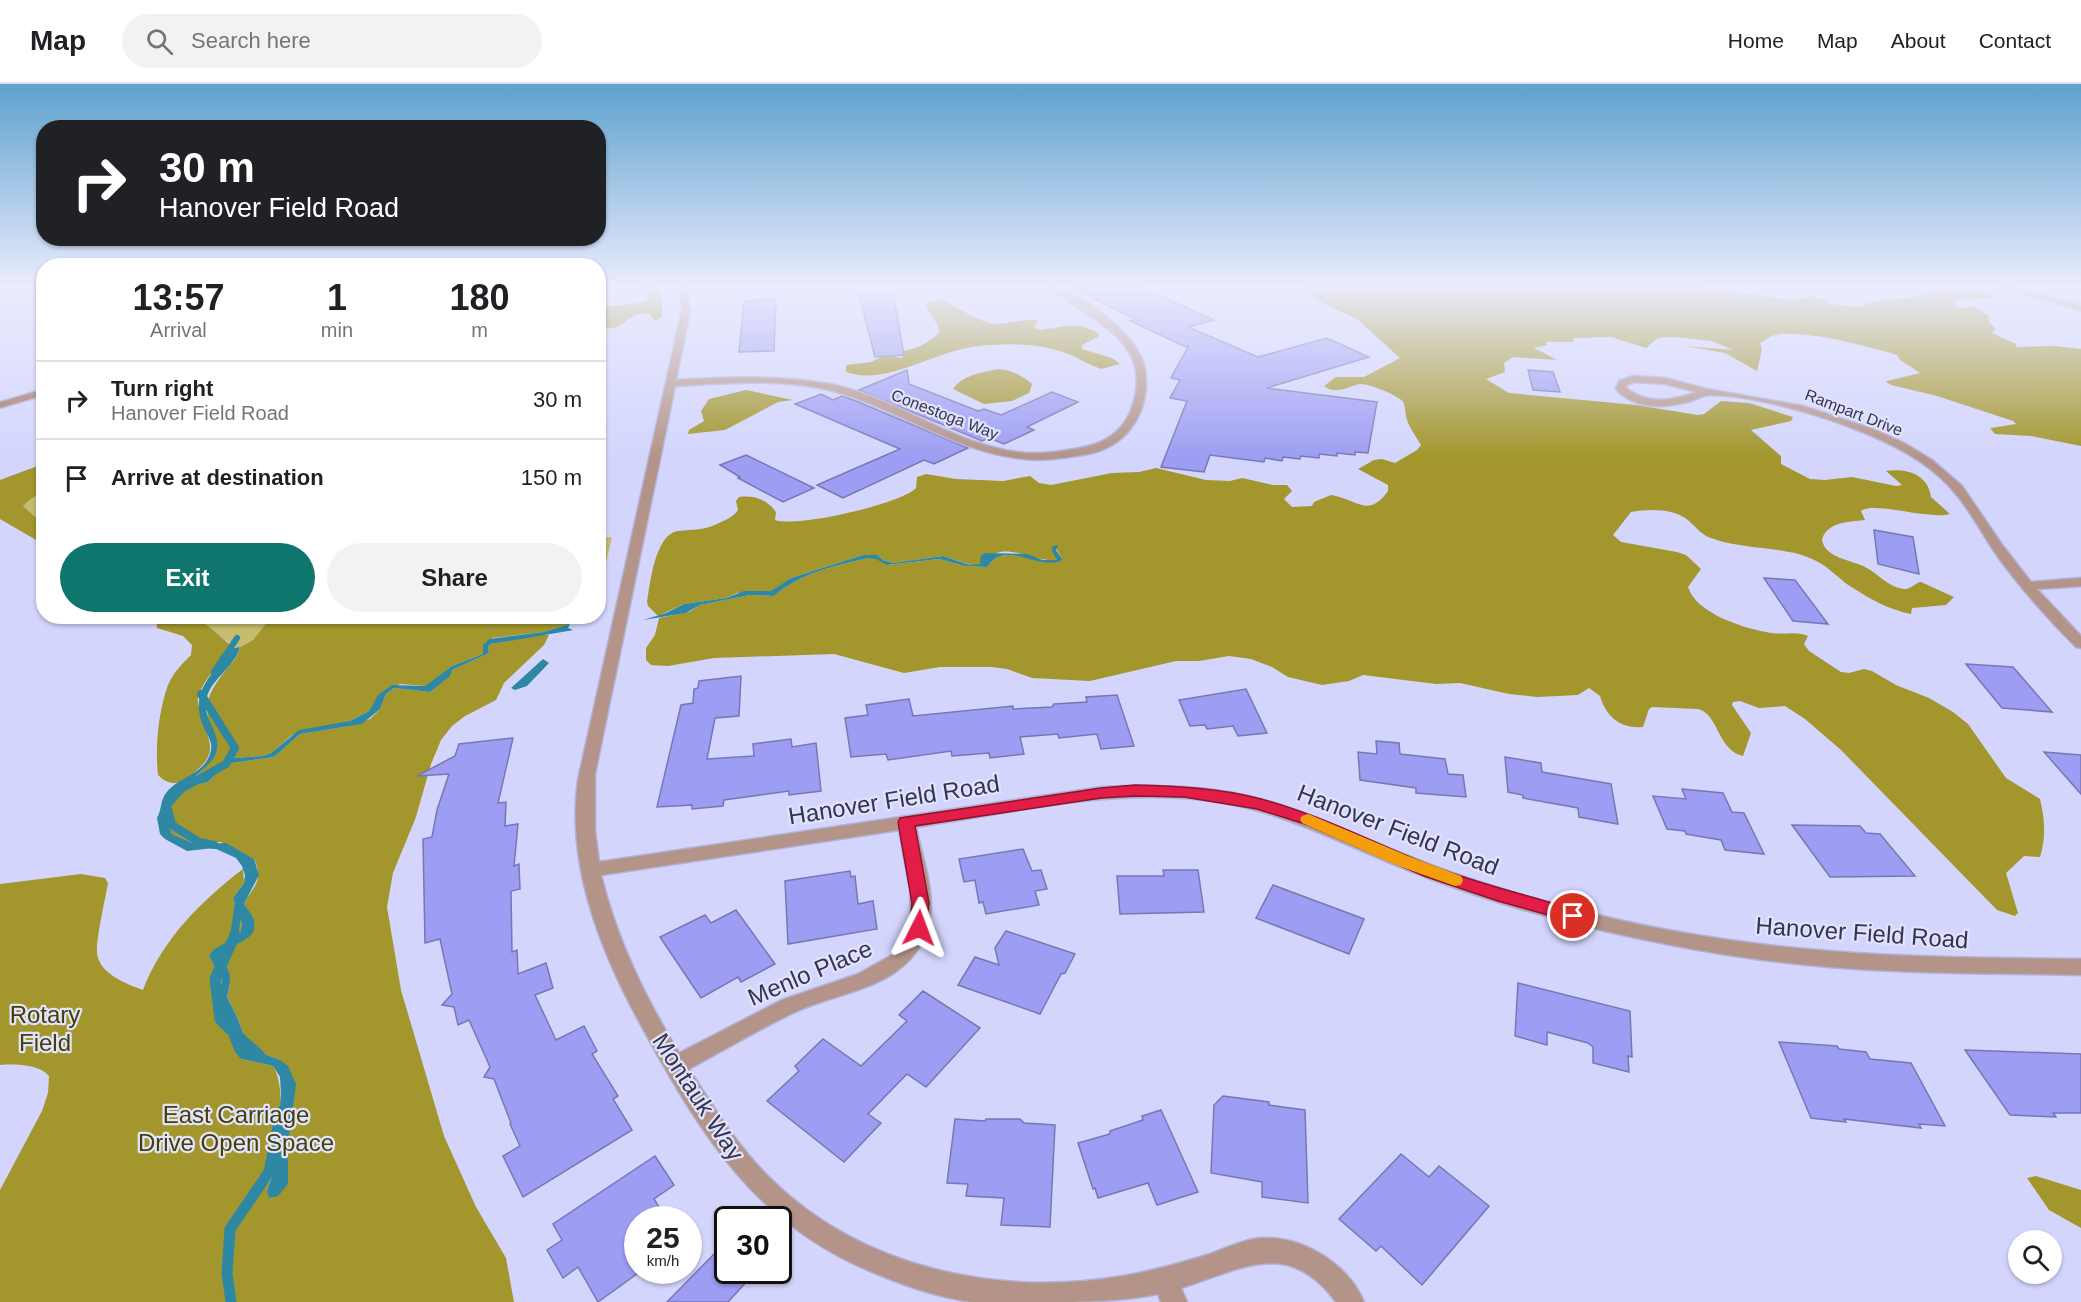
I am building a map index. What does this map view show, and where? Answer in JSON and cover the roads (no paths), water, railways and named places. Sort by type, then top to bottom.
[{"type":"street","name":"Montauk Way","points":[[679,344],[587,777],[586,828],[590,870],[605,930],[618,963],[635,997],[711,1125],[748,1173],[780,1204],[827,1237],[881,1264],[938,1283],[986,1291],[1050,1295],[1106,1291],[1169,1291],[1260,1250],[1283,1251],[1305,1259],[1326,1272],[1342,1288],[1351,1302]]},
{"type":"street","name":"Conestoga Way","points":[[670,383],[750,380],[813,384],[856,395],[996,451],[1038,456],[1083,452],[1108,444],[1125,433],[1136,411],[1142,384],[1141,375],[1128,344]]},
{"type":"street","name":"Rampart Drive","points":[[1707,392],[1676,403],[1658,403],[1631,396],[1620,386],[1622,382],[1633,379],[1650,379],[1804,410],[1870,432],[1917,456],[1935,468],[1961,492],[2000,550],[2046,609],[2081,645]]},
{"type":"street","points":[[0,405],[36,394]]},
{"type":"street","points":[[2028,586],[2081,582]]},
{"type":"street","name":"Hanover Field Road","points":[[590,870],[1101,793],[1135,790],[1184,792],[1230,798],[1291,813],[1402,861],[1535,906],[1630,930],[1712,946],[1858,961],[2081,967]]},
{"type":"street","name":"Menlo Place","points":[[675,1066],[789,1006],[866,980],[892,965],[906,952],[915,939],[921,914],[906,822]]},
{"type":"water","points":[[1058,546],[1056,550],[1063,560],[1053,563],[1013,555],[1003,555],[987,567],[965,566],[939,559],[887,565],[876,559],[868,558],[806,576],[774,596],[750,595],[700,605],[686,613],[643,620],[666,613],[684,604],[726,598],[744,591],[771,591],[791,578],[863,555],[877,555],[893,563],[943,556],[970,565],[980,564],[981,555],[986,553],[1027,554],[1043,560],[1057,560],[1052,551],[1052,547]]},
{"type":"water","points":[[570,624],[568,628],[573,630],[491,644],[488,646],[489,653],[452,670],[450,676],[430,692],[394,688],[386,694],[380,709],[362,724],[300,734],[274,757],[232,763],[222,768],[208,782],[179,788],[172,799],[168,815],[172,834],[195,844],[226,843],[254,859],[259,875],[244,904],[254,921],[252,934],[219,956],[230,975],[227,997],[249,1048],[280,1060],[288,1066],[296,1084],[288,1145],[288,1184],[278,1196],[269,1198],[267,1191],[275,1167],[281,1095],[280,1077],[273,1066],[241,1059],[235,1052],[216,1003],[222,981],[209,956],[213,950],[240,934],[242,924],[233,898],[244,883],[245,875],[236,858],[214,848],[187,851],[165,839],[160,834],[157,818],[166,793],[202,767],[210,754],[211,743],[200,716],[199,704],[205,684],[234,648],[240,647],[233,661],[216,680],[208,694],[206,709],[216,737],[217,751],[211,762],[191,782],[200,780],[219,765],[234,758],[263,756],[271,753],[299,730],[350,721],[369,711],[378,695],[392,685],[425,686],[452,666],[483,654],[483,645],[489,639],[543,632]]},
{"type":"water","points":[[543,659],[549,663],[527,686],[515,690],[511,688]]},
{"type":"waterway","points":[[224,658],[237,638]]},
{"type":"waterway","points":[[215,672],[225,657]]},
{"type":"waterway","points":[[201,694],[235,748],[226,764],[181,789],[167,805],[172,825],[199,842],[214,845]]},
{"type":"waterway","points":[[234,936],[239,903]]},
{"type":"waterway","points":[[230,1029],[220,1019],[215,979],[235,935]]},
{"type":"waterway","points":[[239,1037],[259,1055]]},
{"type":"waterway","points":[[231,1302],[227,1273],[230,1229],[269,1172],[281,1112]]},
{"type":"park label","name":"Rotary Field","points":[[45,1029]]},
{"type":"park label","name":"East Carriage Drive Open Space","points":[[236,1129]]}]
